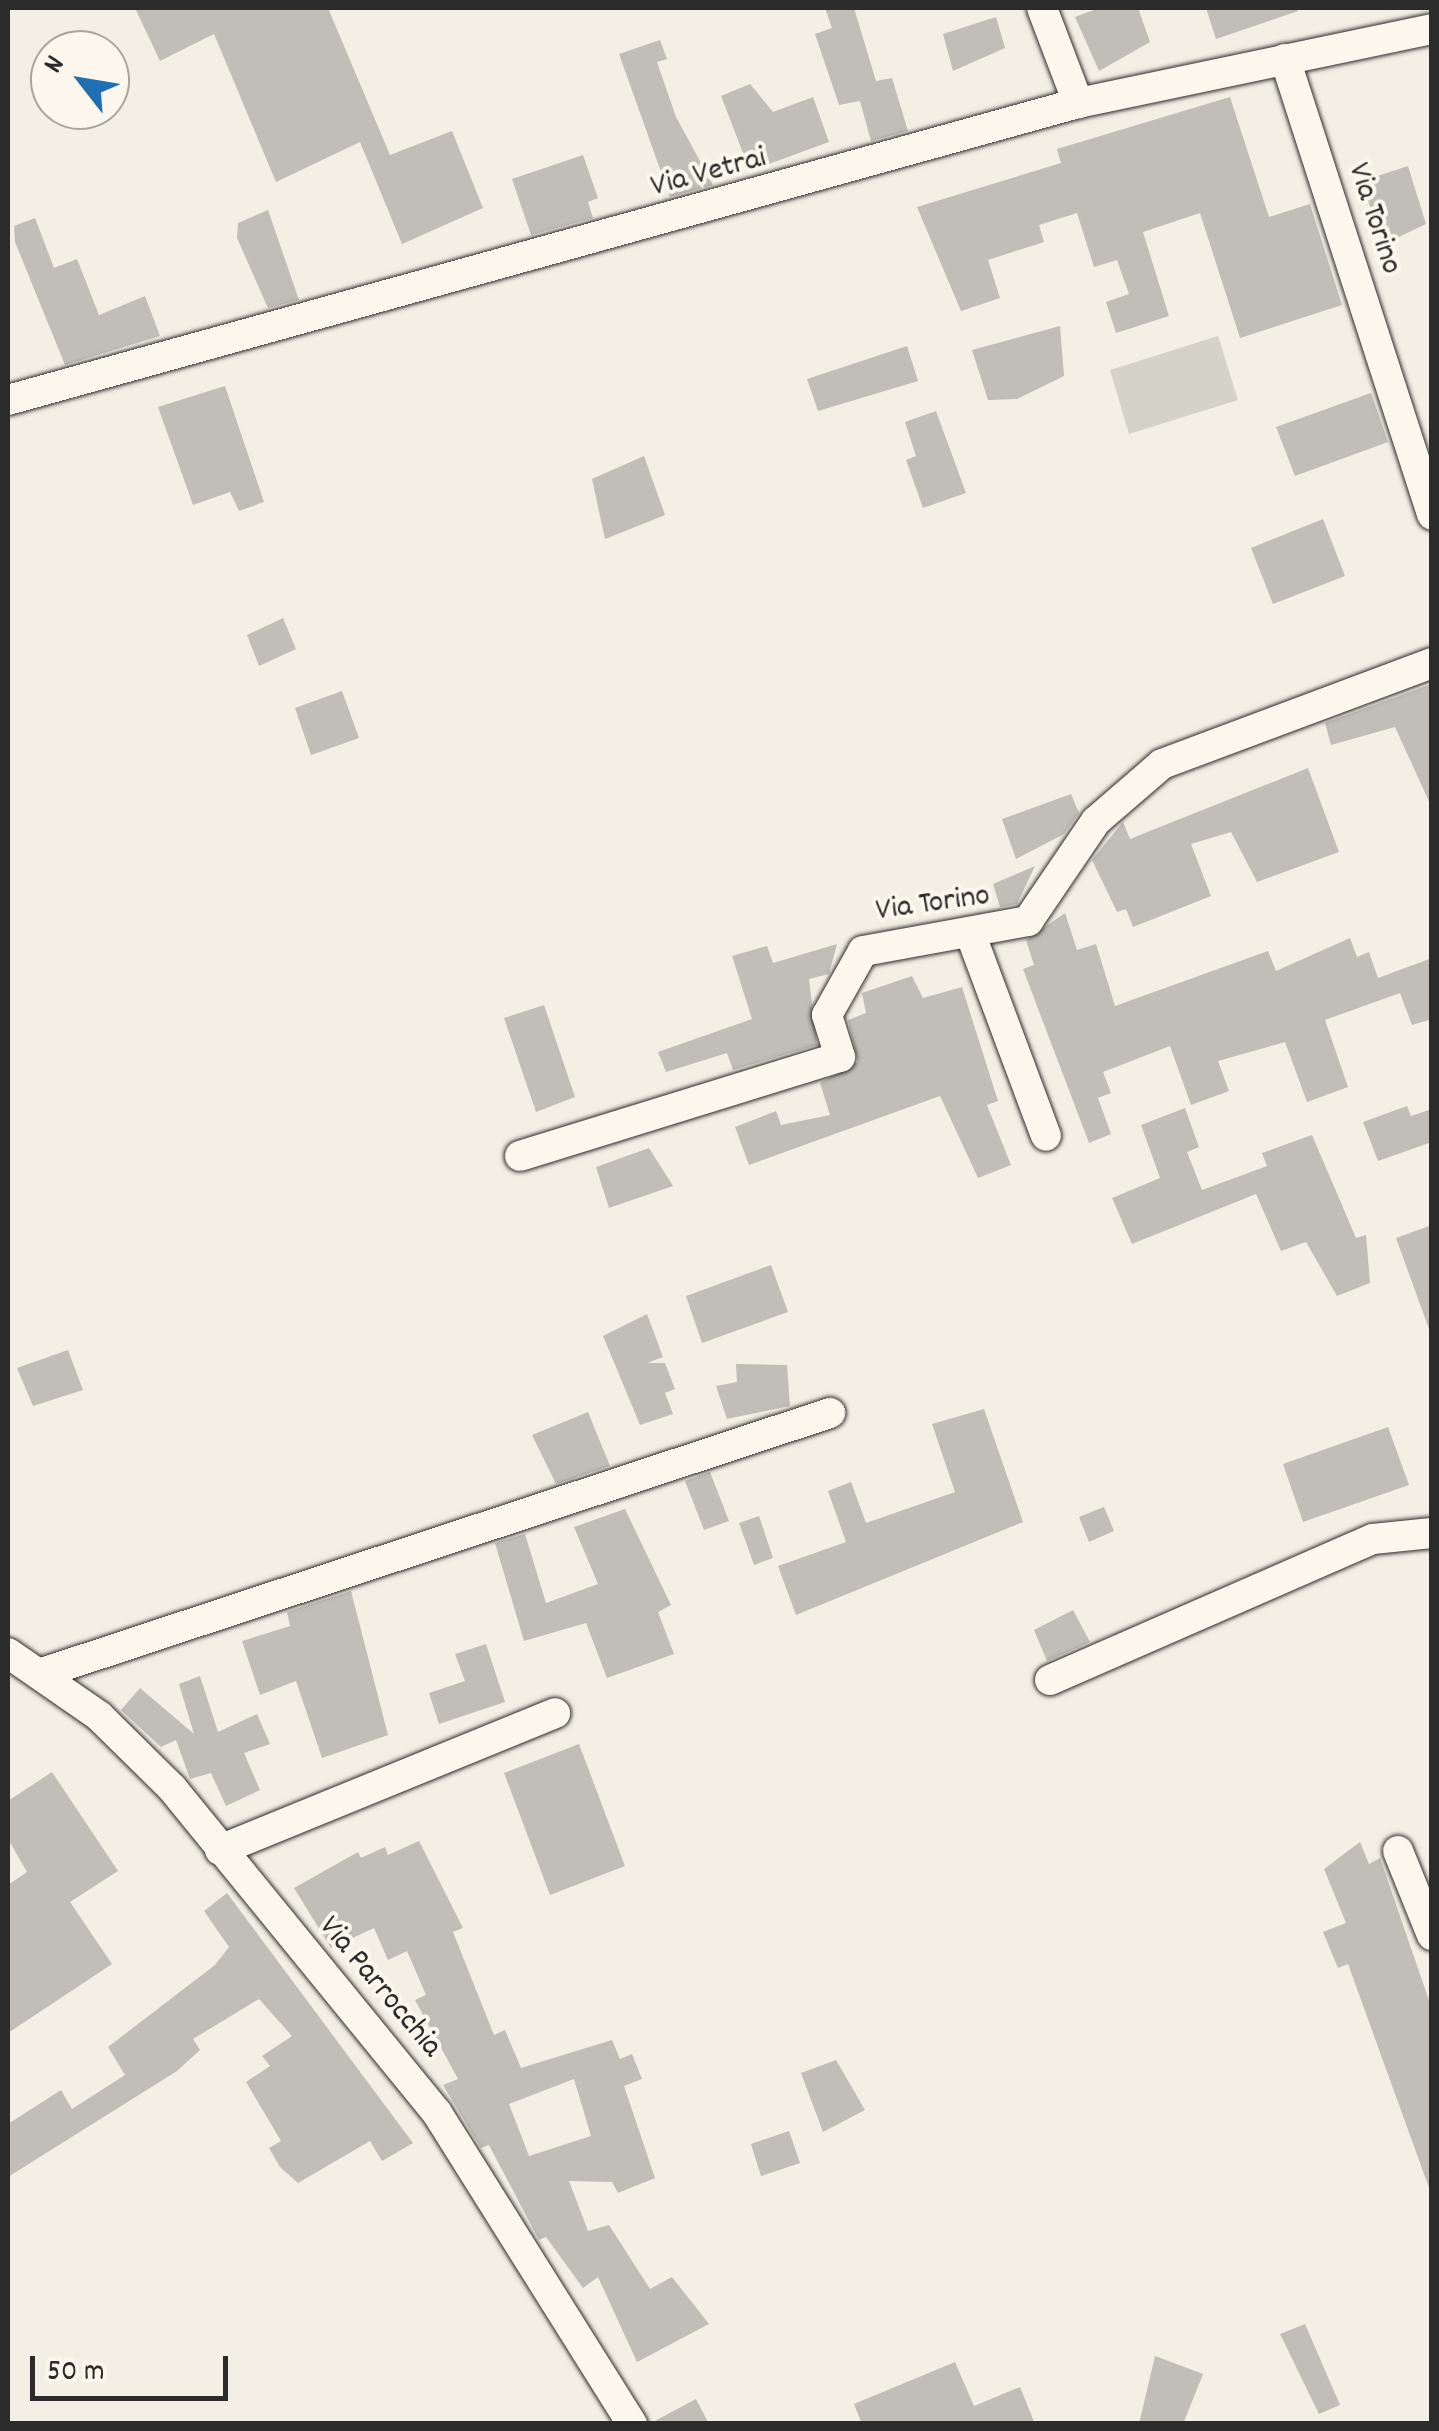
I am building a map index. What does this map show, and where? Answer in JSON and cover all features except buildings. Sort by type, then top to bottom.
[{"type":"street","points":[[1042,8],[1078,104]]},
{"type":"street","name":"Via Vetrai","points":[[8,400],[1078,104],[1432,28]]},
{"type":"street","name":"Via Torino","points":[[1285,60],[1432,515]]},
{"type":"street","name":"Via Torino","points":[[520,1156],[840,1057],[827,1015],[862,951],[895,940],[972,938],[1028,921],[1096,822],[1162,764],[1432,662]]},
{"type":"street","points":[[972,938],[1046,1136]]},
{"type":"street","points":[[42,1673],[830,1412]]},
{"type":"street","points":[[1050,1680],[1373,1538],[1432,1533]]},
{"type":"street","name":"Via Parrocchia","points":[[8,1653],[99,1716],[220,1850],[437,2112],[632,2424]]},
{"type":"street","points":[[220,1850],[555,1713]]},
{"type":"street","points":[[1398,1852],[1432,1935]]},
{"type":"shaded area","points":[[1218,336],[1238,400],[1129,434],[1110,370]]}]
